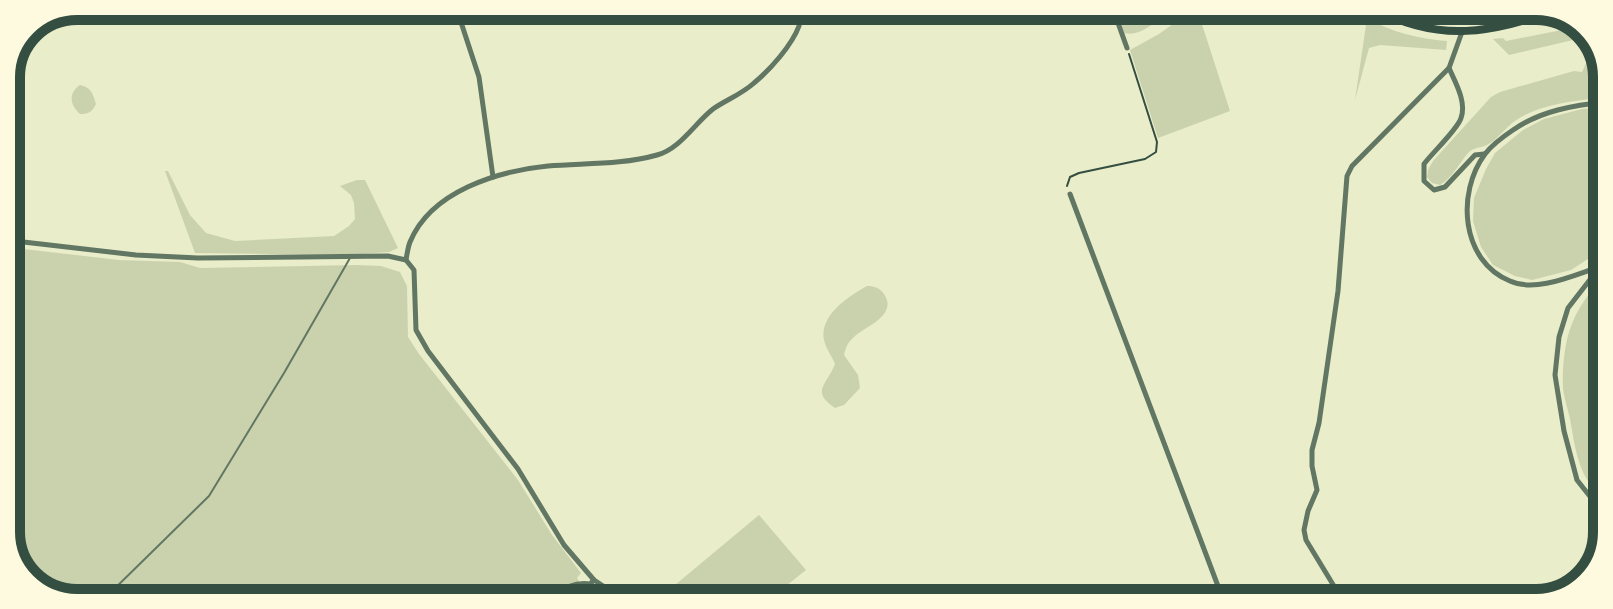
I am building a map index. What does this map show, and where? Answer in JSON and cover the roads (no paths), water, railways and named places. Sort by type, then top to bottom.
[{"type":"main road","points":[[1399,20],[1441,31],[1462,32],[1520,20]]},
{"type":"street","points":[[460,20],[479,77],[493,177]]},
{"type":"street","points":[[406,260],[410,242],[423,222],[442,201],[466,188],[493,177],[545,167],[626,161],[661,154],[712,110],[753,84],[787,49],[800,20]]},
{"type":"street","points":[[1117,20],[1127,48]]},
{"type":"street","points":[[1336,589],[1306,540],[1304,530],[1317,490],[1312,450],[1319,423],[1338,291],[1347,176],[1352,166],[1449,68],[1462,32]]},
{"type":"street","points":[[1449,68],[1463,108],[1461,120],[1424,164],[1424,181],[1434,190],[1439,190],[1475,155],[1485,153]]},
{"type":"street","points":[[1593,104],[1532,118],[1511,131],[1485,153],[1474,174],[1466,208],[1470,240],[1489,267],[1511,282],[1547,284],[1593,268]]},
{"type":"street","points":[[1070,194],[1219,589]]},
{"type":"street","points":[[20,242],[136,255],[198,258],[388,256],[406,260],[414,270],[416,330],[428,351],[518,469],[564,545],[594,580],[608,589]]},
{"type":"street","points":[[1593,276],[1568,308],[1559,337],[1555,375],[1564,431],[1577,480],[1593,500]]},
{"type":"street","points":[[564,589],[579,582],[590,584],[594,580]]},
{"type":"lane","points":[[114,589],[209,496],[351,257]]}]
